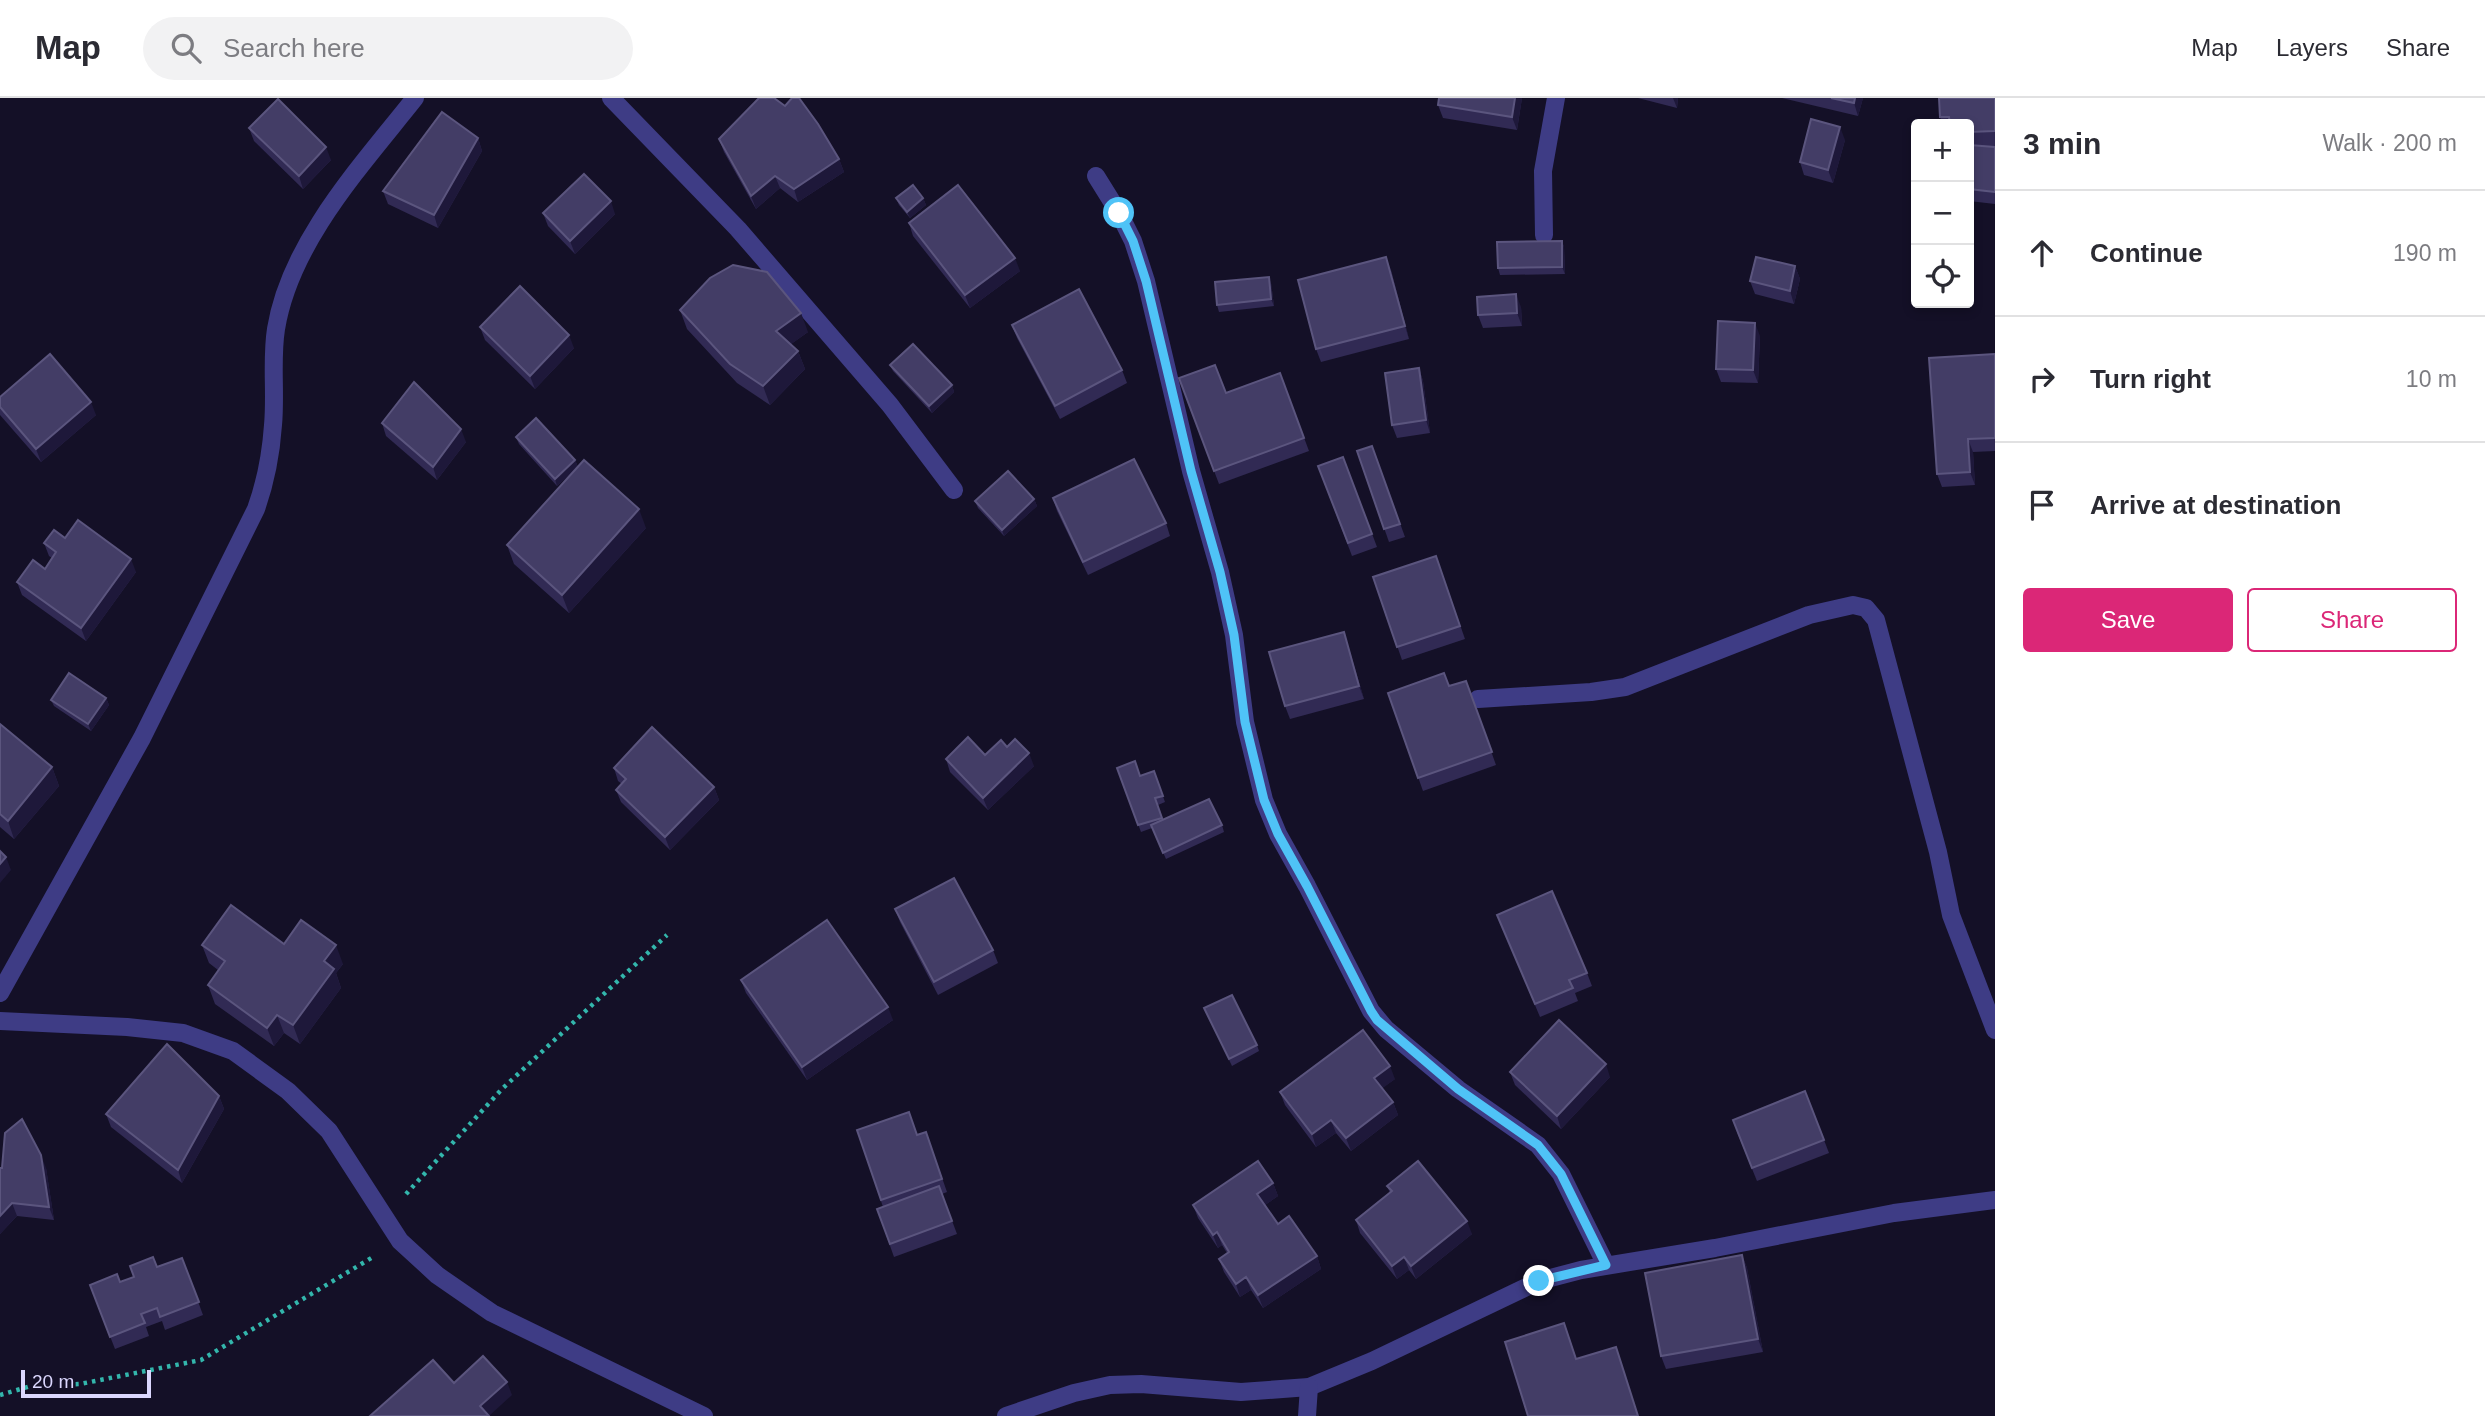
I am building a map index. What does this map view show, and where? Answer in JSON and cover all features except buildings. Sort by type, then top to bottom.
[{"type":"street","points":[[0,993],[142,738],[256,509],[266,480],[273,425],[277,326],[299,261],[345,184],[415,98]]},
{"type":"street","points":[[611,98],[738,229],[890,405],[954,490]]},
{"type":"street","points":[[1544,235],[1543,171],[1556,98]]},
{"type":"street","points":[[1096,176],[1133,241],[1146,281],[1191,471],[1220,572],[1234,635],[1245,722],[1264,800],[1278,834],[1371,1011],[1386,1029],[1458,1089],[1538,1145],[1561,1174],[1606,1265]]},
{"type":"street","points":[[1478,699],[1591,692],[1625,687],[1809,615],[1853,605],[1866,608],[1877,620],[1938,852],[1951,915],[1995,1030]]},
{"type":"street","points":[[0,1021],[127,1027],[183,1033],[233,1051],[288,1091],[329,1131],[401,1241],[437,1275],[492,1313],[704,1416]]},
{"type":"street","points":[[1006,1416],[1074,1393],[1110,1385],[1142,1384],[1241,1392],[1309,1387],[1372,1361],[1539,1281],[1606,1265],[1715,1248],[1894,1213],[1995,1200]]},
{"type":"street","points":[[1307,1416],[1309,1387]]},
{"type":"path","points":[[384,1218],[502,1089],[667,934]]},
{"type":"path","points":[[0,1395],[32,1386],[80,1384],[201,1360],[401,1241]]},
{"type":"route","points":[[1119,213],[1133,241],[1146,281],[1191,471],[1220,572],[1234,635],[1245,722],[1264,800],[1278,834],[1377,1020],[1458,1089],[1538,1145],[1561,1174],[1606,1265],[1539,1281]]}]
